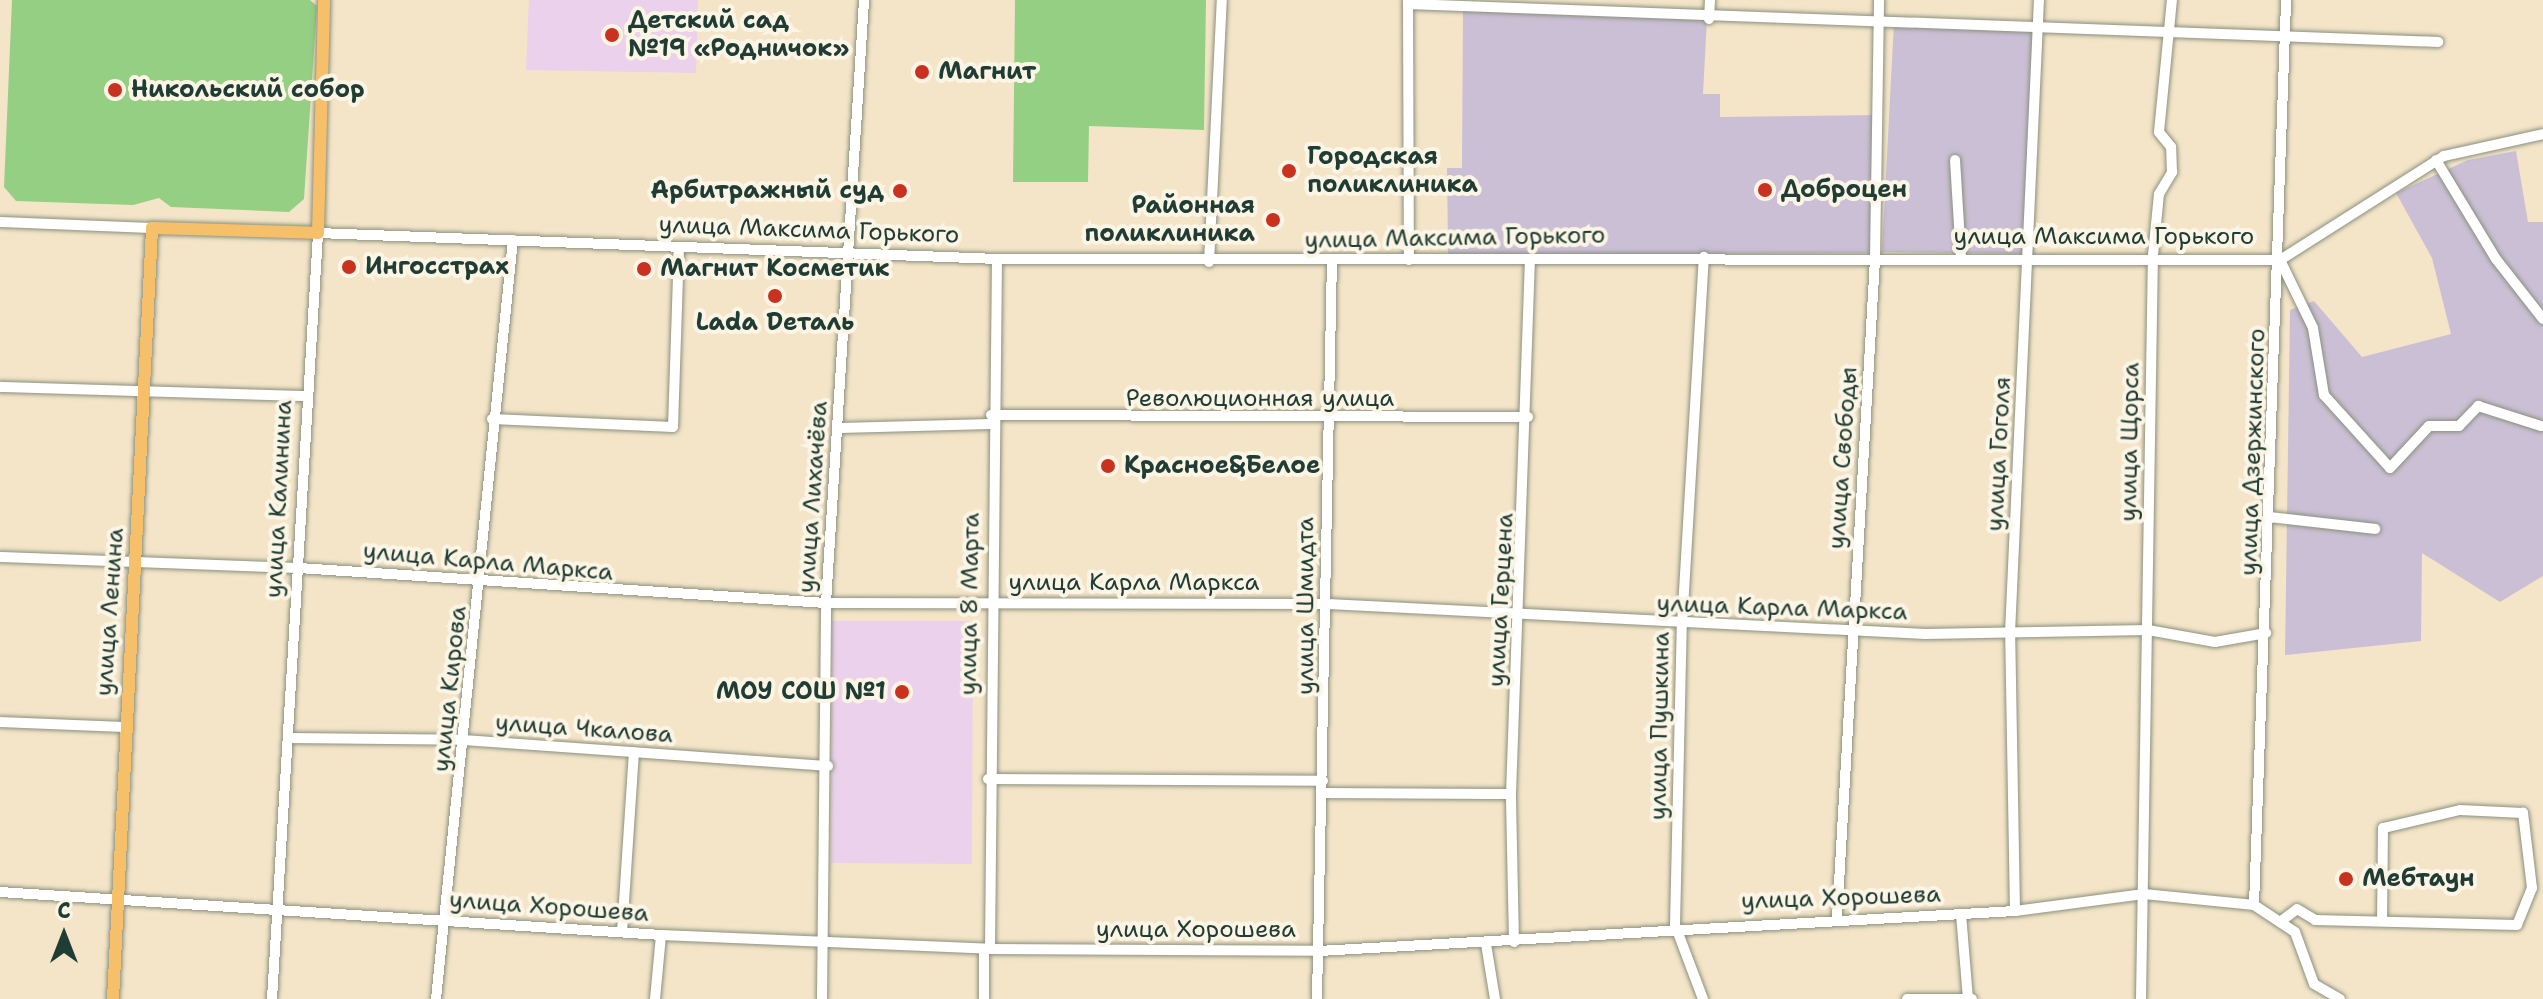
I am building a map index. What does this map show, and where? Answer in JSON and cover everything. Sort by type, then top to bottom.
[{"type":"main road","name":"улица Калинина","points":[[318,233],[324,0]]},
{"type":"main road","name":"улица Максима Горького","points":[[152,228],[318,233]]},
{"type":"main road","name":"улица Ленина","points":[[113,999],[124,727],[136,564],[152,228]]},
{"type":"street","name":"улица Лихачёва","points":[[822,999],[828,766],[826,603],[840,428],[846,251],[854,224],[864,0]]},
{"type":"street","points":[[1209,262],[1222,0]]},
{"type":"street","points":[[1709,19],[1710,0]]},
{"type":"street","name":"улица Свободы","points":[[1837,918],[1875,258],[1879,0]]},
{"type":"street","name":"улица Гоголя","points":[[2015,911],[2010,633],[2039,0]]},
{"type":"street","name":"улица Щорса","points":[[2141,999],[2153,255],[2159,194],[2172,172],[2171,147],[2159,132],[2164,30],[2172,0]]},
{"type":"street","name":"улица Дзержинского","points":[[2254,905],[2280,260],[2286,0]]},
{"type":"street","points":[[1409,260],[1408,2],[1540,6],[1709,19],[1877,25],[2038,23],[2438,42]]},
{"type":"street","name":"улица Максима Горького","points":[[318,233],[997,259],[1209,262],[2153,255],[2280,260],[2436,160],[2543,134]]},
{"type":"street","points":[[1955,160],[1961,258]]},
{"type":"street","points":[[2436,160],[2496,259],[2543,319]]},
{"type":"street","name":"улица Максима Горького","points":[[0,222],[152,228]]},
{"type":"street","name":"улица Калинина","points":[[272,999],[299,568],[305,396],[318,233]]},
{"type":"street","name":"улица Кирова","points":[[436,999],[442,920],[465,740],[481,578],[492,419],[513,240]]},
{"type":"street","points":[[492,419],[673,427],[679,247]]},
{"type":"street","name":"улица Пушкина","points":[[1703,999],[1675,925],[1682,625],[1704,257]]},
{"type":"street","name":"улица 8 Марта","points":[[984,999],[991,420],[997,259]]},
{"type":"street","name":"улица Герцена","points":[[1514,942],[1511,794],[1528,417],[1530,259]]},
{"type":"street","points":[[2280,260],[2313,328],[2324,395],[2390,468],[2429,426],[2459,426],[2478,406],[2541,426]]},
{"type":"street","name":"улица Шмидта","points":[[1317,999],[1328,604],[1326,417],[1332,261]]},
{"type":"street","points":[[0,387],[305,396]]},
{"type":"street","name":"Революционная улица","points":[[840,428],[991,420],[1528,417]]},
{"type":"street","points":[[2270,517],[2375,529]]},
{"type":"street","name":"улица Карла Маркса","points":[[0,557],[481,578],[826,603],[1328,604],[1521,613],[1682,625],[1852,631],[2010,633],[2148,630],[2215,642],[2266,633]]},
{"type":"street","points":[[0,722],[124,727]]},
{"type":"street","name":"улица Чкалова","points":[[288,738],[465,740],[828,766]]},
{"type":"street","points":[[622,932],[634,752]]},
{"type":"street","points":[[988,779],[1323,781]]},
{"type":"street","points":[[1323,793],[1511,794]]},
{"type":"street","points":[[2280,922],[2297,909],[2315,920],[2517,925],[2532,888],[2523,813],[2460,810],[2383,828],[2382,921]]},
{"type":"street","name":"улица Хорошева","points":[[0,892],[117,901],[276,906],[661,935],[987,949],[1319,951],[1514,942],[1675,925],[2015,911],[2144,894],[2254,905],[2295,932],[2314,984],[2340,999]]},
{"type":"street","points":[[1961,914],[1968,999]]},
{"type":"street","points":[[655,999],[661,935]]},
{"type":"street","points":[[1486,944],[1495,999]]},
{"type":"street","points":[[1907,999],[1975,999]]},
{"type":"shaded area","name":"Детский сад №19 «Родничок»","points":[[529,0],[698,0],[696,73],[526,70]]},
{"type":"shaded area","points":[[1463,9],[1707,19],[1703,94],[1720,94],[1720,117],[1878,115],[1874,253],[1448,255],[1447,168],[1462,168]]},
{"type":"shaded area","points":[[1894,22],[2035,25],[2034,254],[1882,252]]},
{"type":"shaded area","points":[[2516,151],[2528,222],[2543,222],[2543,576],[2500,602],[2422,553],[2421,641],[2285,655],[2290,310],[2314,301],[2362,357],[2451,334],[2432,258],[2396,193],[2468,160]]},
{"type":"shaded area","name":"МОУ СОШ №1","points":[[832,621],[973,621],[972,864],[831,863]]},
{"type":"green space","points":[[12,0],[310,0],[317,6],[304,199],[289,212],[171,207],[159,198],[133,205],[16,201],[4,187]]},
{"type":"green space","points":[[1015,0],[1206,0],[1204,130],[1089,126],[1088,182],[1013,182]]},
{"type":"place","name":"Детский сад №19 «Родничок»","points":[[612,35]]},
{"type":"place","name":"Магнит","points":[[922,72]]},
{"type":"place","name":"Никольский собор","points":[[115,90]]},
{"type":"place","name":"Городская поликлиника","points":[[1289,171]]},
{"type":"place","name":"Доброцен","points":[[1765,190]]},
{"type":"place","name":"Арбитражный суд","points":[[900,191]]},
{"type":"place","name":"Районная поликлиника","points":[[1273,220]]},
{"type":"place","name":"Ингосстрах","points":[[349,267]]},
{"type":"place","name":"Магнит Косметик","points":[[644,269]]},
{"type":"place","name":"Lada Dеталь","points":[[775,296]]},
{"type":"place","name":"Красное&Белое","points":[[1108,466]]},
{"type":"place","name":"МОУ СОШ №1","points":[[902,692]]},
{"type":"place","name":"Мебтаун","points":[[2346,879]]}]
